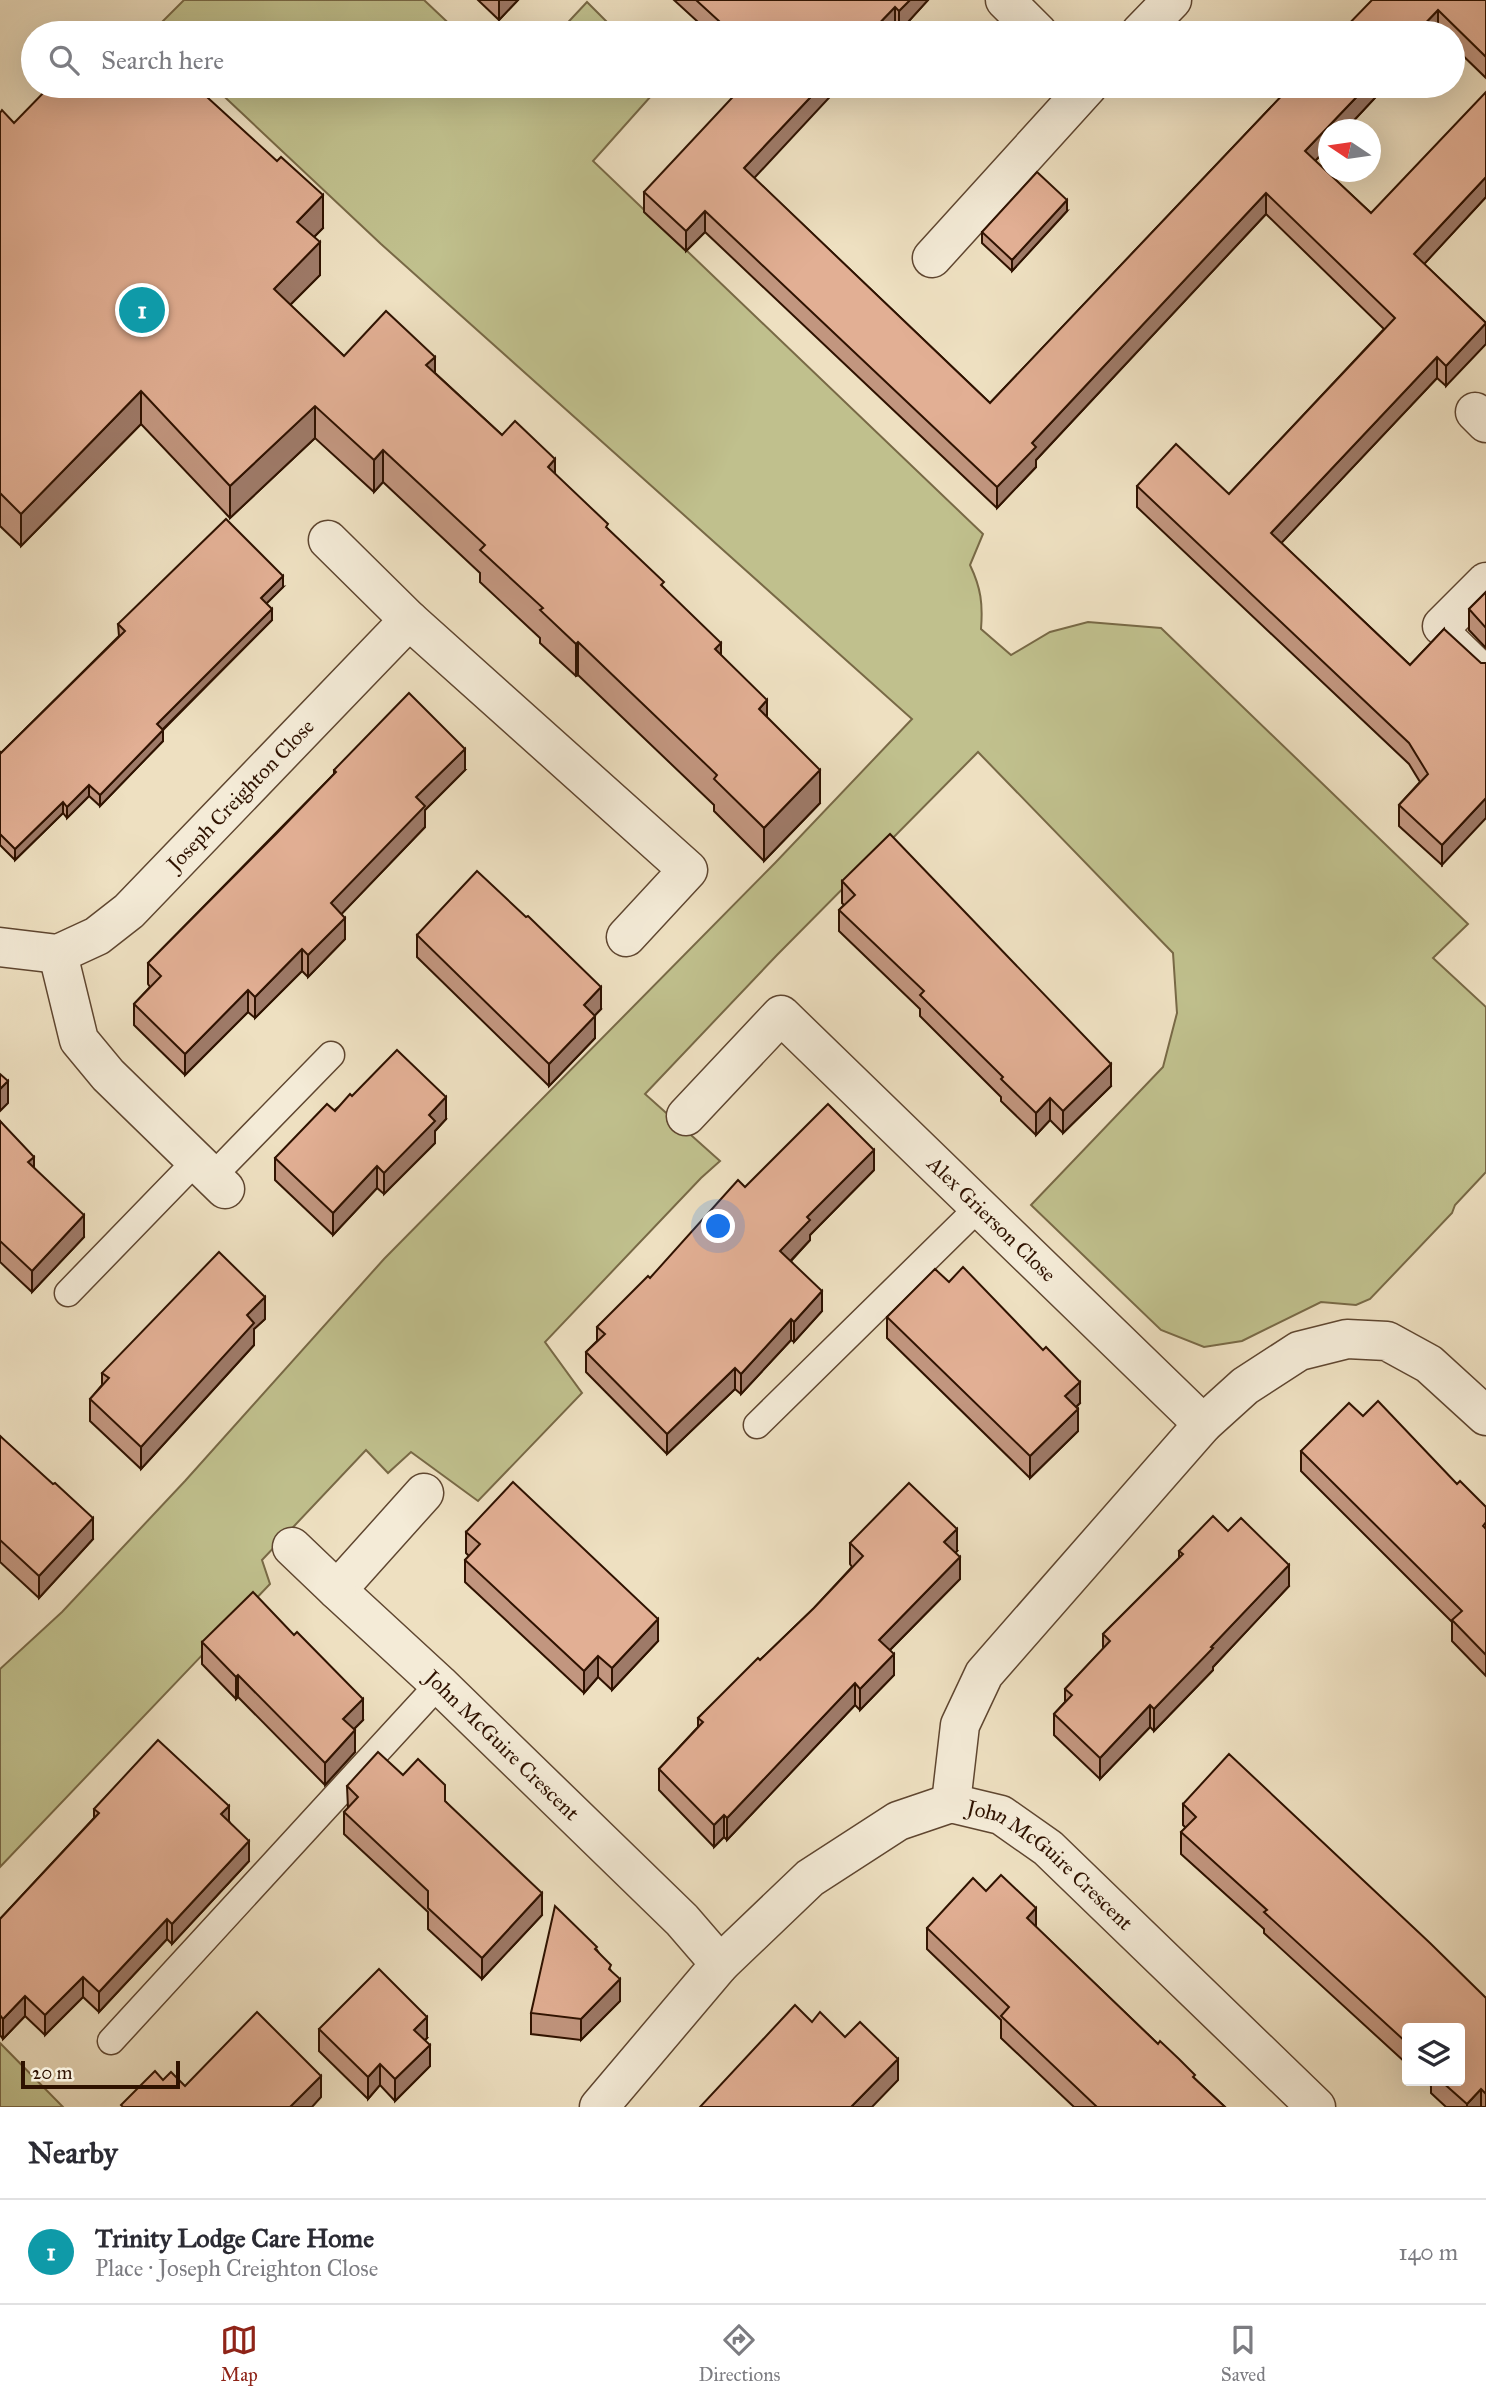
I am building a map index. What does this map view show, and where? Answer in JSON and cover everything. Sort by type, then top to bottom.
[{"type":"street","points":[[1005,0],[1026,21]]},
{"type":"street","points":[[1152,21],[1172,0]]},
{"type":"street","points":[[932,258],[1077,98]]},
{"type":"street","points":[[328,540],[409,620],[688,870],[626,937]]},
{"type":"street","points":[[1442,626],[1486,582]]},
{"type":"street","name":"Joseph Creighton Close","points":[[58,954],[97,936],[129,911],[409,620]]},
{"type":"street","points":[[0,947],[58,954],[79,1040],[108,1075],[211,1176]]},
{"type":"street","name":"Alex Grierson Close","points":[[686,1116],[788,1007],[979,1207],[1203,1424]]},
{"type":"street","points":[[951,1802],[960,1725],[984,1674],[1203,1424],[1245,1386],[1299,1350],[1347,1339],[1387,1342],[1429,1364],[1486,1416]]},
{"type":"street","points":[[337,1590],[424,1493]]},
{"type":"street","name":"John McGuire Crescent","points":[[292,1547],[439,1684],[682,1920],[720,1964]]},
{"type":"street","name":"John McGuire Crescent","points":[[599,2107],[720,1964],[810,1878],[898,1821],[951,1802],[1001,1815],[1048,1848],[1317,2107]]},
{"type":"lane","points":[[1442,626],[1486,669]]},
{"type":"lane","points":[[68,1293],[211,1176],[331,1055]]},
{"type":"lane","points":[[757,1425],[979,1207]]},
{"type":"lane","points":[[111,2041],[439,1684]]},
{"type":"green space","points":[[184,0],[424,0],[446,21],[163,21]]},
{"type":"green space","points":[[587,2],[606,21],[569,21]]},
{"type":"green space","points":[[226,98],[649,98],[593,161],[983,534],[970,565],[980,596],[981,629],[1011,655],[1050,632],[1088,622],[1161,628],[1468,924],[1433,958],[1486,1007],[1486,1172],[1455,1205],[1452,1213],[1370,1299],[1356,1305],[1321,1302],[1242,1341],[1204,1347],[1161,1330],[1031,1205],[1163,1067],[1177,1013],[1173,953],[978,752],[777,955],[645,1094],[720,1161],[545,1342],[582,1393],[478,1501],[411,1452],[388,1473],[366,1450],[262,1560],[270,1584],[0,1867],[0,1669],[62,1612],[185,1481],[384,1259],[775,863],[912,719],[381,244]]},
{"type":"green space","points":[[0,2043],[63,2107],[0,2107]]},
{"type":"building","points":[[696,0],[910,0],[899,11],[895,7],[882,21],[719,21]]},
{"type":"building","points":[[1372,0],[1486,0],[1486,57],[1465,36],[1465,21],[1449,21],[1438,10],[1427,21],[1352,21]]},
{"type":"building","points":[[1486,92],[1486,177],[1414,254],[1486,323],[1446,366],[1437,357],[1271,533],[1410,665],[1444,629],[1481,663],[1486,663],[1486,798],[1442,845],[1399,805],[1428,774],[1409,743],[1137,486],[1176,444],[1229,494],[1395,318],[1266,193],[1032,443],[1036,447],[997,487],[705,211],[686,231],[644,192],[732,98],[810,98],[744,168],[990,403],[1280,98],[1356,98],[1336,119],[1318,119],[1318,137],[1305,151],[1318,163],[1318,182],[1338,182],[1371,213]]},
{"type":"building","points":[[38,98],[208,98],[277,161],[281,157],[323,195],[297,222],[320,242],[274,289],[344,356],[386,311],[435,357],[426,365],[502,435],[515,421],[555,459],[548,467],[608,524],[606,527],[664,582],[661,585],[721,643],[715,649],[767,700],[759,709],[820,770],[764,828],[714,779],[717,775],[578,642],[576,644],[540,610],[543,608],[480,550],[485,545],[383,450],[374,460],[315,406],[230,486],[141,391],[21,514],[0,493],[2,110],[14,123]]},
{"type":"building","points":[[1037,172],[1067,200],[1012,260],[982,232]]},
{"type":"building","points":[[226,519],[283,576],[261,598],[272,609],[157,724],[163,730],[100,795],[89,785],[67,807],[63,802],[15,849],[0,834],[0,752],[125,631],[118,624]]},
{"type":"building","points":[[1486,592],[1486,628],[1469,609]]},
{"type":"building","points":[[409,693],[465,749],[416,797],[425,806],[331,903],[345,918],[308,955],[302,949],[255,997],[248,990],[185,1054],[134,1004],[161,976],[148,963],[336,772],[334,770]]},
{"type":"building","points":[[890,834],[1111,1064],[1063,1111],[1050,1098],[1036,1113],[920,995],[924,991],[839,910],[855,895],[842,881]]},
{"type":"building","points":[[477,871],[601,987],[584,1005],[595,1016],[549,1064],[417,935]]},
{"type":"building","points":[[397,1050],[446,1097],[429,1115],[435,1121],[384,1173],[377,1166],[333,1213],[275,1158],[327,1104],[335,1111]]},
{"type":"building","points":[[0,1074],[8,1081],[0,1089]]},
{"type":"building","points":[[828,1104],[874,1150],[807,1217],[810,1220],[780,1251],[822,1291],[794,1322],[791,1319],[741,1374],[735,1368],[667,1434],[586,1352],[605,1334],[597,1327],[648,1276],[650,1278],[738,1180],[745,1187]]},
{"type":"building","points":[[0,1121],[34,1157],[28,1162],[84,1215],[32,1271],[0,1241]]},
{"type":"building","points":[[219,1252],[265,1297],[247,1315],[254,1323],[141,1447],[90,1399],[109,1378],[102,1373]]},
{"type":"building","points":[[963,1267],[1043,1350],[1046,1347],[1080,1382],[1065,1396],[1078,1409],[1030,1456],[887,1317],[935,1269],[949,1282]]},
{"type":"building","points":[[1378,1401],[1457,1484],[1460,1481],[1486,1507],[1486,1522],[1483,1526],[1486,1529],[1486,1655],[1452,1620],[1462,1611],[1301,1451],[1349,1403],[1363,1416]]},
{"type":"building","points":[[0,1436],[93,1518],[39,1576],[0,1540]]},
{"type":"building","points":[[513,1482],[658,1619],[612,1668],[598,1656],[584,1671],[465,1560],[480,1544],[466,1532]]},
{"type":"building","points":[[909,1483],[957,1529],[944,1542],[960,1557],[879,1640],[894,1654],[860,1689],[855,1683],[727,1818],[724,1815],[714,1825],[659,1769],[703,1722],[698,1718],[758,1658],[760,1660],[814,1608],[863,1556],[850,1543]]},
{"type":"building","points":[[1213,1516],[1228,1531],[1241,1518],[1289,1565],[1154,1709],[1150,1705],[1100,1758],[1054,1714],[1072,1695],[1065,1689],[1110,1641],[1103,1634],[1183,1554],[1179,1551]]},
{"type":"building","points":[[253,1592],[294,1635],[297,1632],[363,1699],[343,1719],[355,1730],[325,1763],[202,1642]]},
{"type":"building","points":[[158,1740],[229,1806],[221,1814],[249,1841],[172,1924],[167,1919],[99,1992],[83,1977],[45,2015],[25,1996],[3,2019],[0,2015],[0,1919],[99,1813],[94,1809]]},
{"type":"building","points":[[378,1752],[403,1775],[418,1759],[445,1785],[445,1801],[542,1893],[482,1958],[428,1908],[428,1891],[344,1812],[358,1797],[347,1786]]},
{"type":"building","points":[[1229,1754],[1430,1943],[1486,1998],[1486,2094],[1481,2089],[1467,2104],[1447,2086],[1465,2086],[1465,2023],[1402,2023],[1402,2038],[1181,1832],[1196,1817],[1183,1804]]},
{"type":"building","points":[[1001,1875],[1036,1908],[1027,1918],[1158,2044],[1160,2041],[1179,2059],[1195,2075],[1193,2077],[1225,2107],[1097,2107],[1001,2016],[1009,2007],[927,1928],[973,1878],[986,1891]]},
{"type":"building","points":[[555,1906],[597,1947],[595,1949],[611,1965],[609,1969],[620,1979],[581,2019],[531,2013]]},
{"type":"building","points":[[379,1969],[427,2017],[414,2030],[430,2045],[395,2079],[380,2064],[368,2077],[319,2029]]},
{"type":"building","points":[[795,2005],[812,2022],[820,2012],[845,2037],[860,2022],[898,2059],[851,2107],[700,2107]]},
{"type":"building","points":[[257,2012],[321,2076],[290,2107],[121,2105],[155,2071],[163,2080],[171,2072],[185,2086]]},
{"type":"place","name":"Trinity Lodge Care Home","points":[[142,310]]}]
